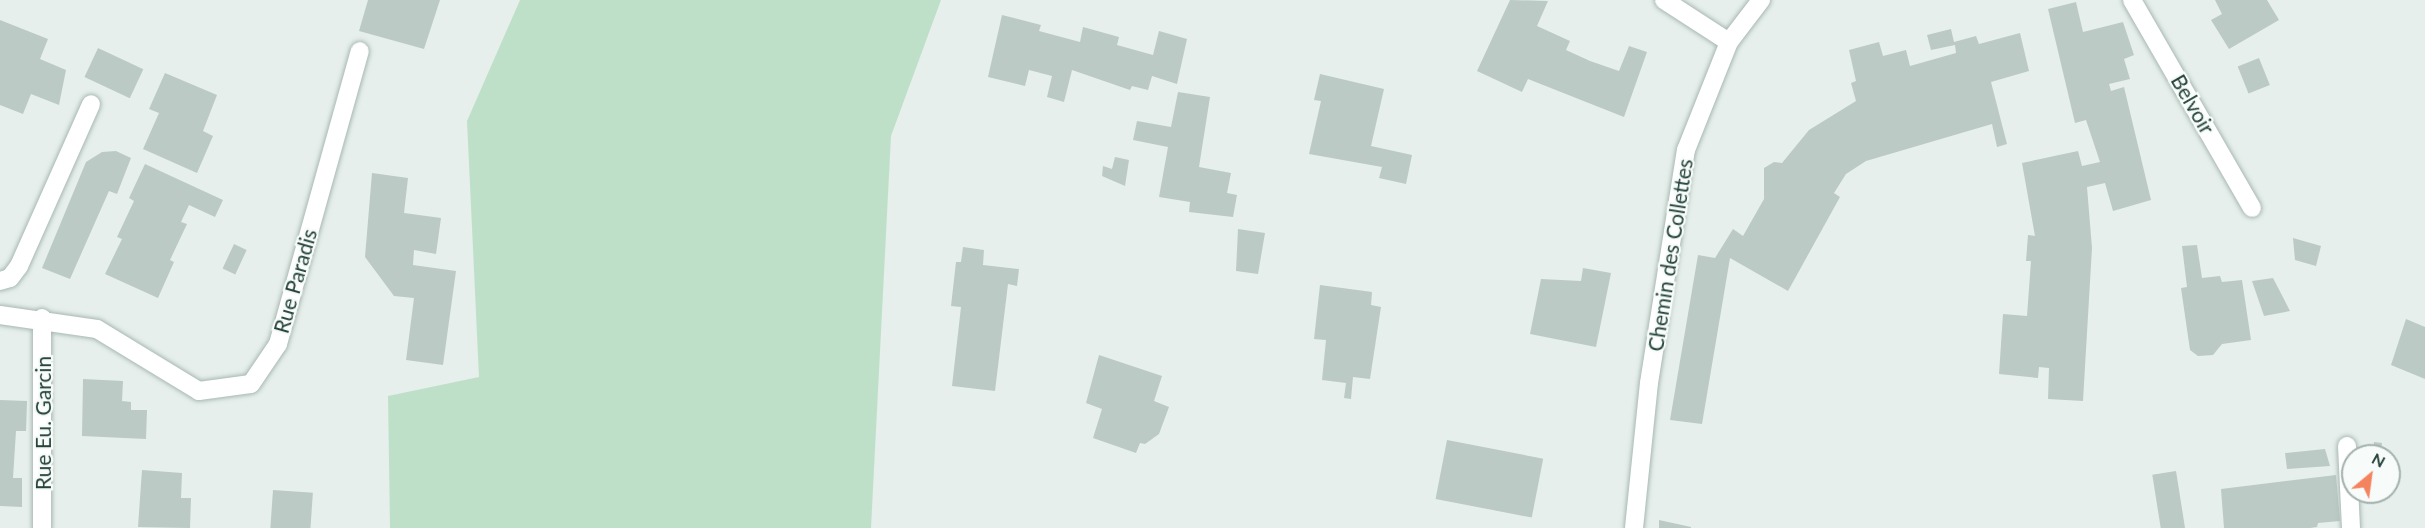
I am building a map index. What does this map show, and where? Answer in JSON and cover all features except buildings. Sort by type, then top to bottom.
[{"type":"street","points":[[1664,0],[1729,42]]},
{"type":"street","name":"Chemin des Collettes","points":[[1634,528],[1649,383],[1686,150],[1729,42],[1761,0]]},
{"type":"street","name":"Belvoir","points":[[2132,0],[2252,208]]},
{"type":"street","name":"Rue Paradis","points":[[0,315],[42,318],[97,329],[200,391],[251,384],[278,344],[360,51]]},
{"type":"street","points":[[0,282],[10,278],[19,266],[91,104]]},
{"type":"street","name":"Rue Eu. Garcin","points":[[42,318],[42,528]]},
{"type":"street","points":[[2349,504],[2350,528]]},
{"type":"green space","points":[[520,0],[941,0],[891,136],[871,528],[390,528],[388,396],[479,377],[467,121]]}]
